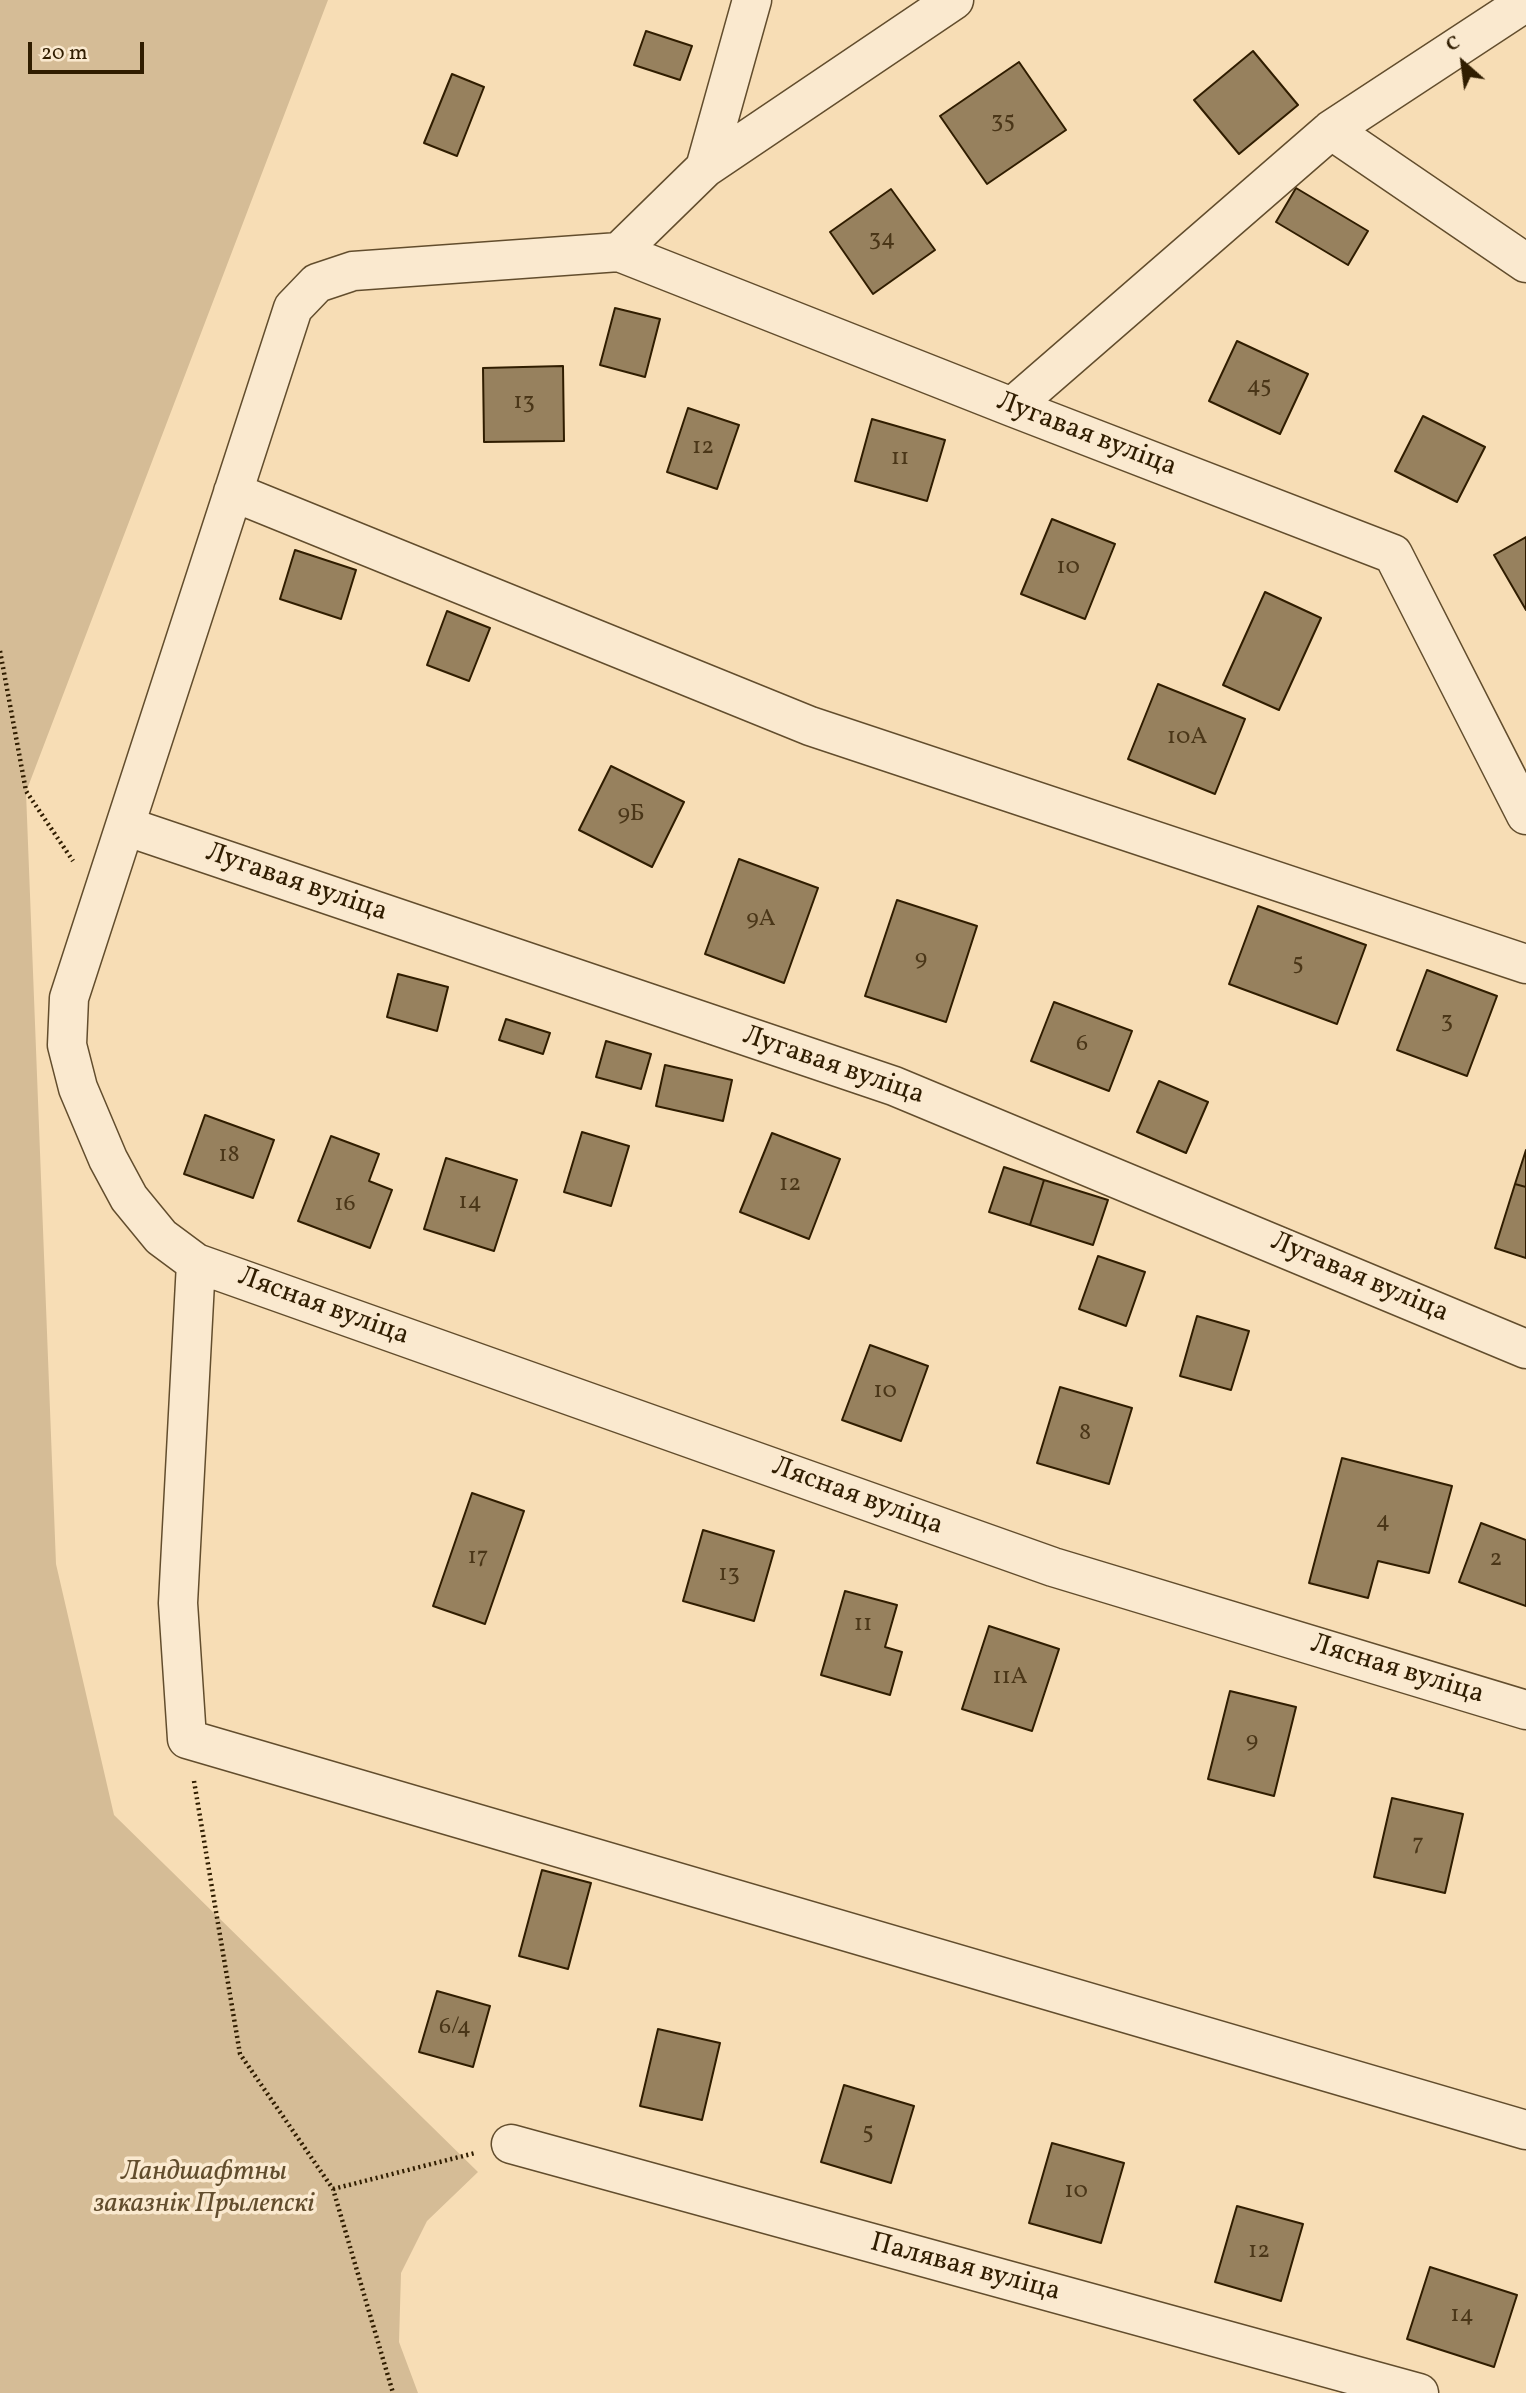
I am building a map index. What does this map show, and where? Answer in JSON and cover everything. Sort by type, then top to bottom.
[{"type":"street","points":[[705,168],[752,0]]},
{"type":"street","points":[[619,252],[705,168],[954,0]]},
{"type":"street","points":[[1012,407],[1331,130],[1526,2]]},
{"type":"street","points":[[1331,130],[1526,263]]},
{"type":"street","name":"Лугавая вуліца","points":[[619,252],[1393,554],[1526,815]]},
{"type":"street","name":"Лясная вуліца","points":[[619,252],[353,271],[317,283],[293,308],[69,998],[67,1045],[78,1088],[108,1159],[129,1198],[161,1237],[196,1263],[1053,1567],[1526,1710]]},
{"type":"street","points":[[233,492],[810,726],[1526,964]]},
{"type":"street","name":"Лугавая вуліца","points":[[125,826],[894,1086],[1526,1349]]},
{"type":"street","points":[[196,1263],[178,1602],[187,1739],[1526,2130]]},
{"type":"street","name":"Палявая вуліца","points":[[511,2144],[1419,2393]]},
{"type":"path","points":[[0,651],[26,792],[99,899]]},
{"type":"path","points":[[187,1739],[240,2054],[333,2189],[394,2393]]},
{"type":"path","points":[[333,2189],[511,2144]]},
{"type":"green space","name":"Ландшафтны заказнік Прылепскі","points":[[0,0],[328,0],[26,792],[56,1564],[114,1815],[478,2172],[427,2221],[401,2273],[399,2342],[418,2393],[0,2393]]},
{"type":"building","points":[[646,31],[692,46],[680,80],[634,65]]},
{"type":"building","points":[[1253,51],[1298,105],[1239,154],[1194,100]]},
{"type":"building","points":[[1019,62],[1066,130],[987,184],[940,116]]},
{"type":"building","points":[[452,74],[484,87],[457,156],[424,143]]},
{"type":"building","points":[[1296,188],[1368,231],[1348,265],[1276,222]]},
{"type":"building","points":[[891,189],[935,250],[873,294],[830,232]]},
{"type":"building","points":[[615,308],[660,319],[645,377],[600,365]]},
{"type":"building","points":[[1237,341],[1308,374],[1280,434],[1209,401]]},
{"type":"building","points":[[563,366],[564,441],[484,442],[483,368]]},
{"type":"building","points":[[688,408],[739,425],[717,489],[667,472]]},
{"type":"building","points":[[1423,416],[1485,447],[1457,502],[1395,471]]},
{"type":"building","points":[[872,419],[945,440],[927,501],[855,481]]},
{"type":"building","points":[[1052,519],[1115,544],[1085,619],[1021,594]]},
{"type":"building","points":[[1526,537],[1526,610],[1494,555]]},
{"type":"building","points":[[295,550],[356,570],[341,619],[280,599]]},
{"type":"building","points":[[1265,592],[1321,618],[1279,710],[1223,685]]},
{"type":"building","points":[[447,611],[490,628],[469,681],[427,665]]},
{"type":"building","points":[[1158,684],[1245,719],[1215,794],[1128,759]]},
{"type":"building","points":[[611,766],[684,802],[652,867],[579,830]]},
{"type":"building","points":[[739,859],[818,888],[784,983],[705,954]]},
{"type":"building","points":[[897,900],[977,926],[946,1022],[865,996]]},
{"type":"building","points":[[1258,906],[1366,945],[1337,1024],[1229,984]]},
{"type":"building","points":[[1427,970],[1497,996],[1467,1076],[1397,1050]]},
{"type":"building","points":[[398,974],[448,987],[437,1031],[387,1017]]},
{"type":"building","points":[[1054,1002],[1132,1031],[1109,1091],[1031,1061]]},
{"type":"building","points":[[506,1019],[550,1033],[543,1054],[499,1040]]},
{"type":"building","points":[[606,1041],[651,1054],[641,1089],[596,1077]]},
{"type":"building","points":[[665,1065],[732,1080],[723,1121],[656,1106]]},
{"type":"building","points":[[1159,1081],[1208,1102],[1186,1153],[1137,1132]]},
{"type":"building","points":[[205,1115],[274,1140],[253,1198],[184,1174]]},
{"type":"building","points":[[582,1132],[629,1146],[611,1206],[564,1192]]},
{"type":"building","points":[[772,1133],[840,1159],[809,1239],[740,1212]]},
{"type":"building","points":[[331,1136],[379,1154],[369,1181],[392,1190],[370,1248],[298,1221]]},
{"type":"building","points":[[1526,1150],[1526,1187],[1515,1184]]},
{"type":"building","points":[[446,1158],[517,1180],[494,1251],[424,1229]]},
{"type":"building","points":[[1004,1167],[1044,1180],[1030,1225],[989,1212]]},
{"type":"building","points":[[1044,1180],[1108,1200],[1093,1245],[1030,1225]]},
{"type":"building","points":[[1515,1184],[1526,1187],[1526,1258],[1495,1248]]},
{"type":"building","points":[[1098,1256],[1145,1272],[1126,1326],[1079,1309]]},
{"type":"building","points":[[1197,1316],[1249,1331],[1231,1390],[1180,1376]]},
{"type":"building","points":[[870,1345],[928,1366],[901,1441],[842,1420]]},
{"type":"building","points":[[1060,1387],[1132,1408],[1109,1484],[1037,1463]]},
{"type":"building","points":[[1342,1458],[1452,1486],[1429,1573],[1378,1561],[1368,1598],[1309,1583]]},
{"type":"building","points":[[472,1493],[524,1511],[485,1624],[433,1606]]},
{"type":"building","points":[[1481,1523],[1526,1540],[1526,1606],[1459,1582]]},
{"type":"building","points":[[703,1530],[774,1551],[754,1621],[683,1601]]},
{"type":"building","points":[[845,1591],[897,1605],[885,1647],[902,1652],[890,1695],[821,1675]]},
{"type":"building","points":[[989,1626],[1059,1649],[1032,1731],[962,1709]]},
{"type":"building","points":[[1230,1691],[1296,1707],[1274,1796],[1208,1779]]},
{"type":"building","points":[[1392,1798],[1463,1814],[1445,1893],[1374,1877]]},
{"type":"building","points":[[542,1870],[591,1883],[568,1969],[519,1956]]},
{"type":"building","points":[[437,1991],[490,2006],[473,2067],[419,2052]]},
{"type":"building","points":[[658,2029],[720,2043],[702,2120],[640,2106]]},
{"type":"building","points":[[844,2085],[914,2106],[891,2183],[821,2162]]},
{"type":"building","points":[[1052,2143],[1124,2163],[1101,2243],[1029,2223]]},
{"type":"building","points":[[1237,2206],[1303,2224],[1281,2301],[1215,2282]]},
{"type":"building","points":[[1430,2267],[1517,2295],[1494,2367],[1407,2339]]}]
